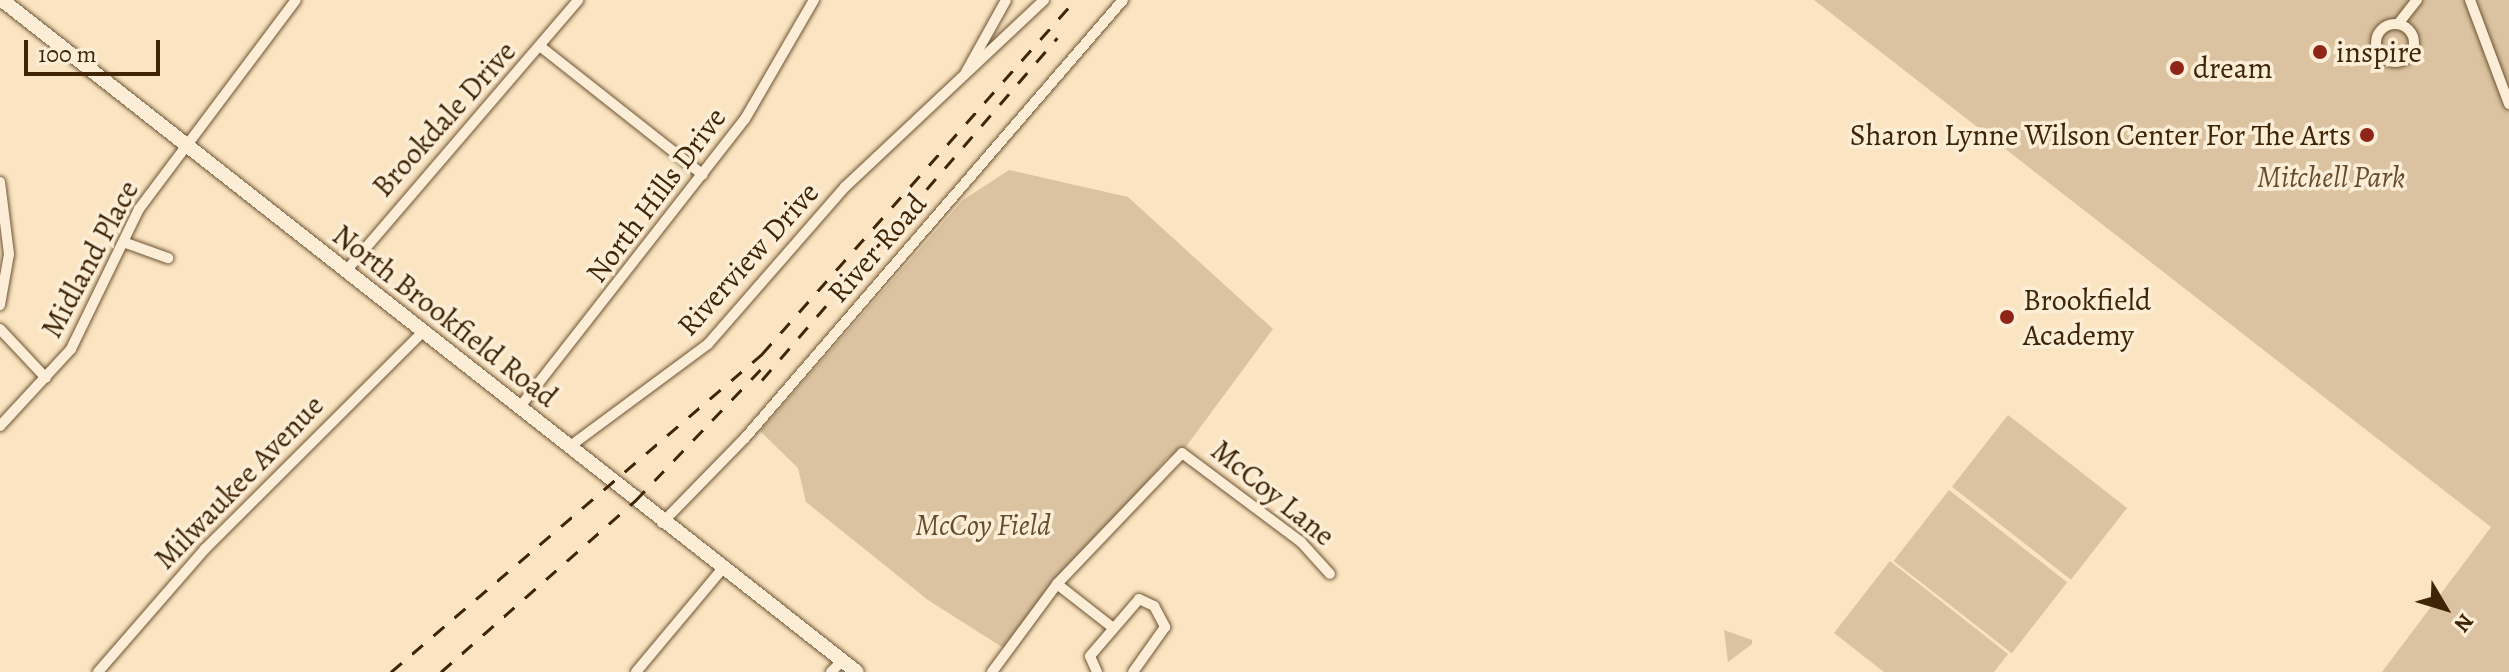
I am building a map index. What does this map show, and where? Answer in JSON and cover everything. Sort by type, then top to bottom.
[{"type":"street","name":"North Brookfield Road","points":[[2,0],[662,523],[857,672]]},
{"type":"street","name":"Midland Place","points":[[0,426],[46,378],[80,335],[126,243],[139,209],[296,0]]},
{"type":"street","name":"Brookdale Drive","points":[[346,271],[541,47],[578,0]]},
{"type":"street","name":"North Hills Drive","points":[[519,408],[756,103],[814,0]]},
{"type":"street","name":"Riverview Drive","points":[[952,90],[1006,0]]},
{"type":"street","name":"Riverview Drive","points":[[569,447],[708,344],[845,187],[952,90],[1044,0]]},
{"type":"street","name":"River Road","points":[[662,523],[745,438],[1123,0]]},
{"type":"street","points":[[2398,24],[2417,0]]},
{"type":"street","points":[[2470,0],[2509,104]]},
{"type":"street","points":[[541,47],[703,175]]},
{"type":"street","points":[[0,182],[9,254],[0,305]]},
{"type":"street","points":[[126,243],[168,258]]},
{"type":"street","points":[[0,329],[46,378]]},
{"type":"street","name":"Milwaukee Avenue","points":[[98,672],[213,541],[423,332]]},
{"type":"street","name":"McCoy Lane","points":[[1057,584],[1182,453],[1301,542],[1330,574]]},
{"type":"street","points":[[636,672],[722,569]]},
{"type":"street","points":[[992,672],[1057,584],[1112,627]]},
{"type":"street","points":[[1097,672],[1090,656],[1139,599],[1160,615],[1162,634],[1133,672]]},
{"type":"street","points":[[831,672],[842,661]]},
{"type":"green space","name":"Mitchell Park","points":[[1814,0],[2509,0],[2509,672],[2382,672],[2491,527]]},
{"type":"green space","name":"McCoy Field","points":[[1009,170],[1128,197],[1273,329],[1185,448],[1167,458],[1005,649],[928,600],[806,502],[798,468],[760,431],[963,200]]},
{"type":"green space","points":[[2008,415],[2127,508],[2071,580],[1952,487]]},
{"type":"green space","points":[[1949,490],[2067,582],[2012,653],[1894,561]]},
{"type":"green space","points":[[1890,561],[2008,654],[1994,672],[1884,672],[1834,633]]},
{"type":"green space","points":[[1724,630],[1752,640],[1752,644],[1728,662]]},
{"type":"railway","points":[[391,672],[762,354],[1075,0]]},
{"type":"railway","points":[[762,380],[1057,38]]},
{"type":"railway","points":[[441,672],[635,501],[765,365]]},
{"type":"place","name":"inspire","points":[[2320,52]]},
{"type":"place","name":"dream","points":[[2177,68]]},
{"type":"place","name":"Sharon Lynne Wilson Center For The Arts","points":[[2367,135]]},
{"type":"place","name":"Brookfield Academy","points":[[2007,317]]}]
